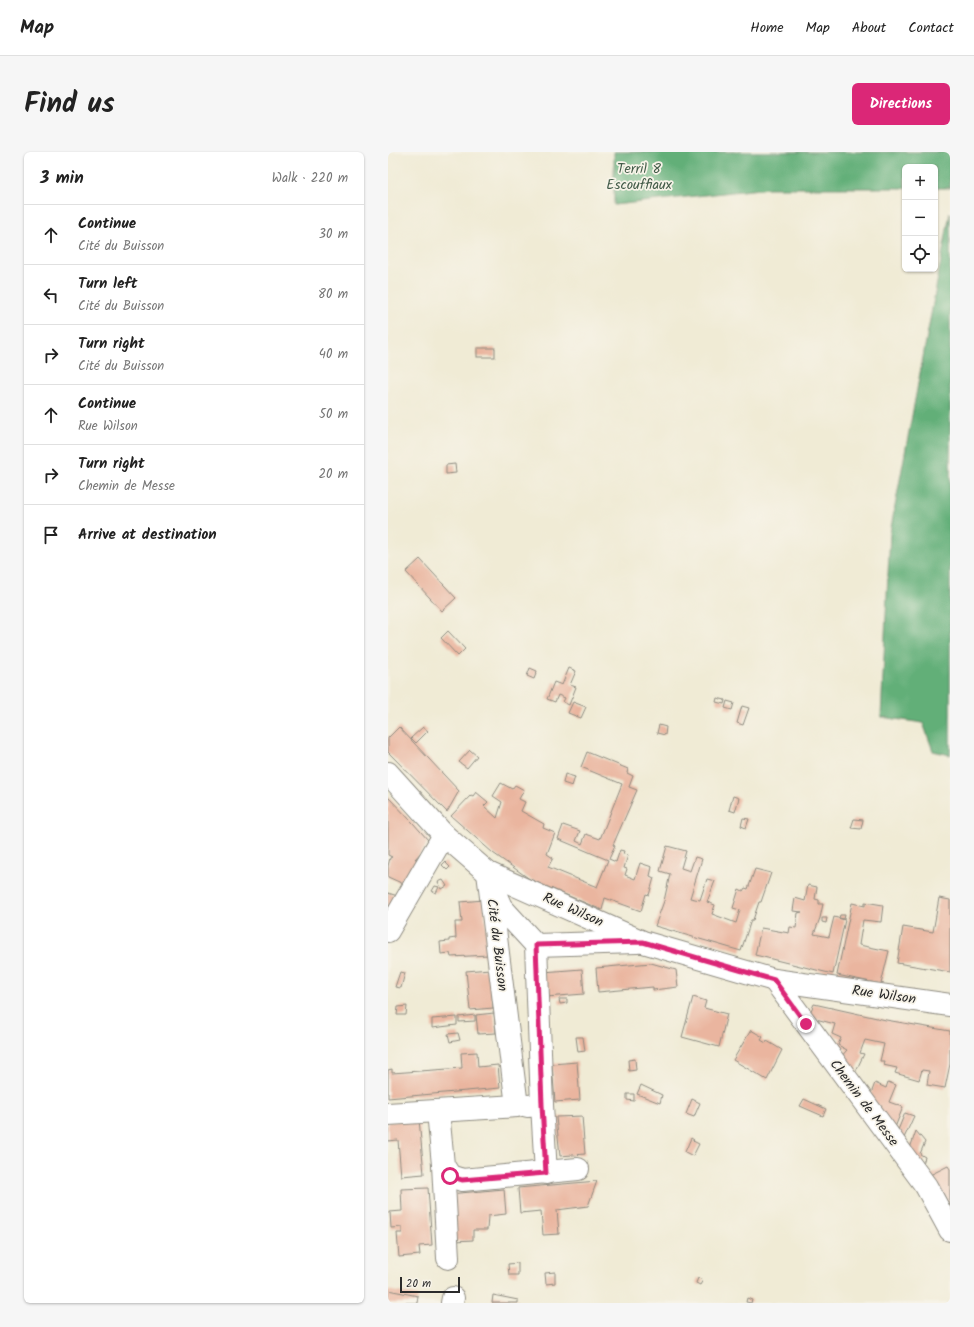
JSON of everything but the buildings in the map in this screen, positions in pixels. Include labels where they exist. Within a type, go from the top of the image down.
[{"type":"street","name":"Rue Wilson","points":[[388,773],[444,834],[488,872],[643,942],[774,980],[950,1005]]},
{"type":"street","points":[[388,931],[444,834]]},
{"type":"street","name":"Cité du Buisson","points":[[488,872],[501,907],[536,945]]},
{"type":"street","name":"Cité du Buisson","points":[[488,872],[517,1106]]},
{"type":"street","points":[[546,1173],[536,945],[643,942]]},
{"type":"street","name":"Chemin de Messe","points":[[774,980],[926,1186],[950,1230]]},
{"type":"street","points":[[388,1114],[542,1105]]},
{"type":"street","points":[[438,1111],[443,1165],[448,1258]]},
{"type":"street","points":[[443,1165],[450,1176],[462,1180],[578,1169]]},
{"type":"green space","name":"Terril 8 Escouffiaux","points":[[614,152],[950,152],[950,188],[938,188],[938,164],[902,164],[902,188],[769,188],[614,205]]},
{"type":"green space","points":[[950,213],[950,755],[933,751],[923,723],[881,717],[890,533]]},
{"type":"route","points":[[450,1176],[462,1180],[546,1173],[536,945],[643,942],[774,980],[806,1024]]}]
